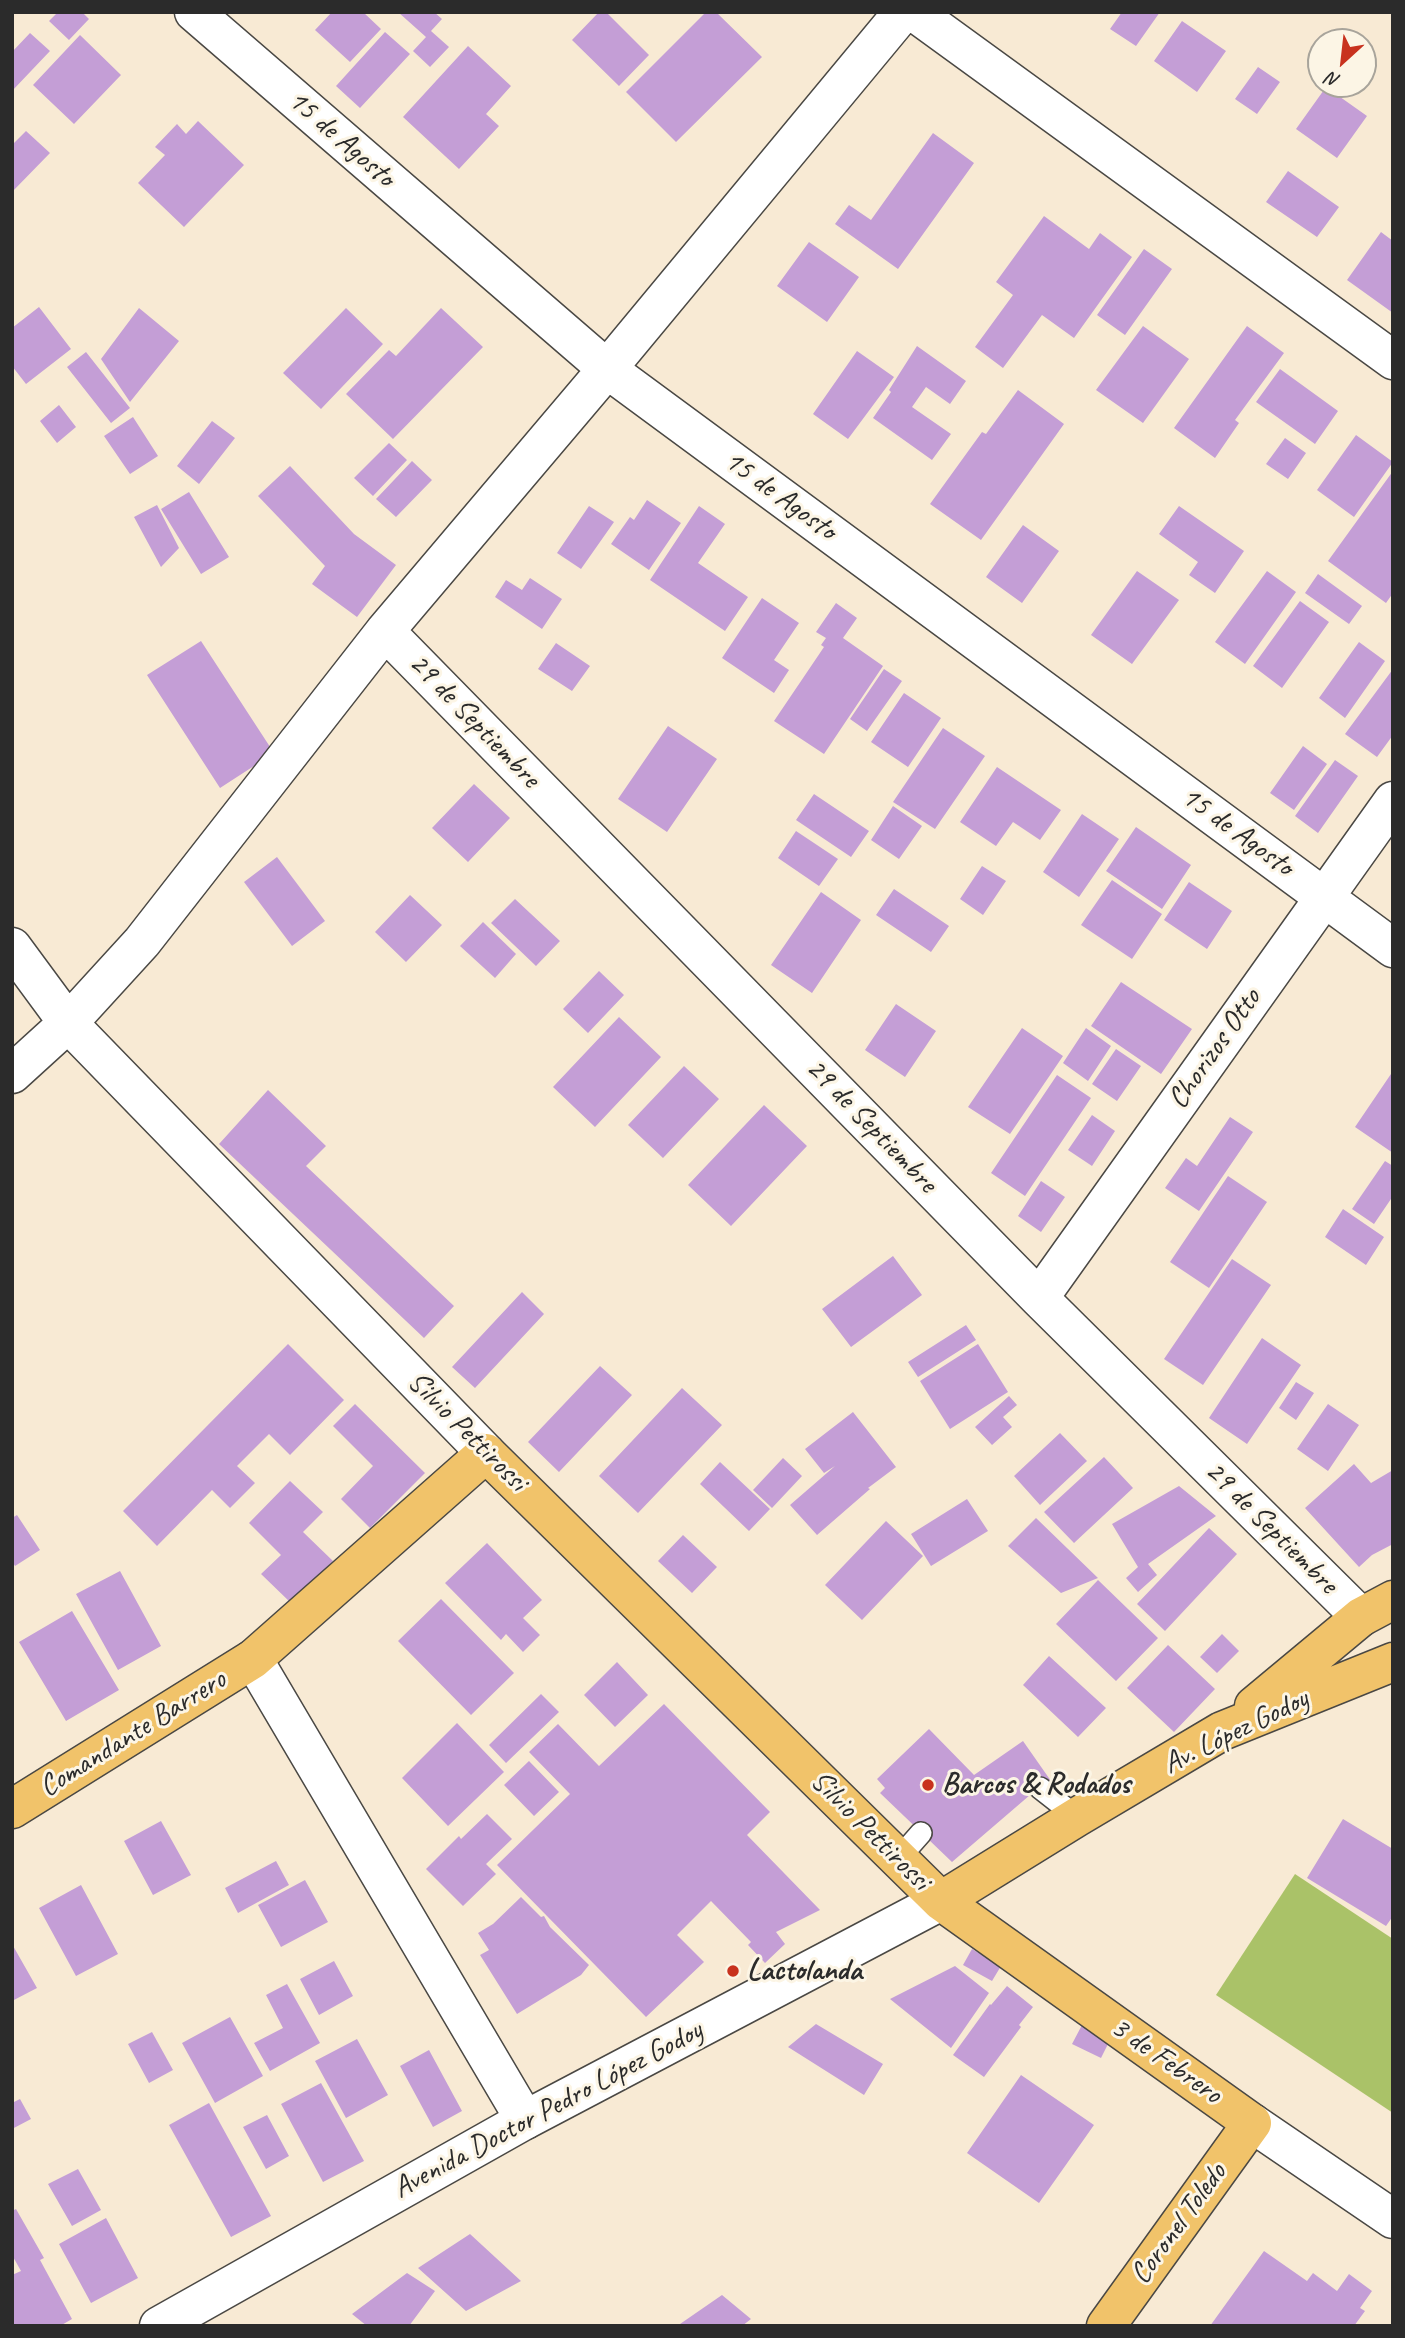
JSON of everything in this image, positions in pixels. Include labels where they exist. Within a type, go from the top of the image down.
[{"type":"main road","name":"Comandante Barrero","points":[[12,1809],[253,1659],[486,1453]]},
{"type":"main road","name":"Silvio Pettirossi","points":[[486,1453],[909,1846],[941,1901]]},
{"type":"main road","points":[[1222,1731],[1377,1609]]},
{"type":"main road","name":"Av. López Godoy","points":[[941,1901],[1077,1816],[1222,1731],[1393,1662]]},
{"type":"main road","name":"3 de Febrero","points":[[941,1901],[1252,2123]]},
{"type":"main road","name":"Coronel Toledo","points":[[1106,2326],[1252,2123]]},
{"type":"street","name":"15 de Agosto","points":[[194,12],[607,369],[1393,947]]},
{"type":"street","points":[[12,1074],[68,1023],[142,942],[385,631],[607,369],[903,12]]},
{"type":"street","points":[[914,12],[1393,360]]},
{"type":"street","name":"29 de Septiembre","points":[[385,631],[1039,1298],[1377,1609]]},
{"type":"street","name":"Chorizos Otto","points":[[1039,1298],[1393,801]]},
{"type":"street","name":"Silvio Pettirossi","points":[[12,947],[68,1023],[486,1453]]},
{"type":"street","points":[[253,1659],[525,2120]]},
{"type":"street","name":"Avenida Doctor Pedro López Godoy","points":[[159,2326],[525,2120],[941,1901]]},
{"type":"street","name":"3 de Febrero","points":[[1252,2123],[1393,2219]]},
{"type":"lane","points":[[1040,1788],[1077,1816]]},
{"type":"green space","points":[[1295,1874],[1393,1939],[1393,2113],[1216,1995]]},
{"type":"building","points":[[58,12],[82,12],[89,19],[69,40],[49,21]]},
{"type":"building","points":[[332,12],[363,12],[381,29],[350,62],[315,30]]},
{"type":"building","points":[[398,12],[434,12],[442,19],[431,31],[449,47],[430,67],[413,51],[426,37]]},
{"type":"building","points":[[599,12],[606,12],[649,55],[619,86],[572,40]]},
{"type":"building","points":[[706,12],[716,12],[762,57],[676,142],[626,92]]},
{"type":"building","points":[[1122,12],[1160,12],[1136,46],[1110,29]]},
{"type":"building","points":[[1182,21],[1226,51],[1197,92],[1154,61]]},
{"type":"building","points":[[385,32],[410,54],[360,108],[336,86]]},
{"type":"building","points":[[30,33],[50,51],[12,91],[12,52]]},
{"type":"building","points":[[80,35],[121,75],[74,124],[33,85]]},
{"type":"building","points":[[468,46],[511,86],[486,114],[499,126],[459,169],[403,117]]},
{"type":"building","points":[[1258,67],[1280,82],[1257,114],[1235,99]]},
{"type":"building","points":[[1318,98],[1342,98],[1367,116],[1337,158],[1296,129]]},
{"type":"building","points":[[198,121],[244,165],[184,227],[138,183],[165,155],[155,147],[177,124],[186,134]]},
{"type":"building","points":[[26,131],[50,153],[12,192],[12,145]]},
{"type":"building","points":[[933,133],[974,163],[898,269],[835,224],[849,205],[871,220]]},
{"type":"building","points":[[1288,171],[1339,207],[1317,237],[1266,202]]},
{"type":"building","points":[[1044,216],[1089,249],[1100,233],[1132,257],[1074,338],[1042,315],[1003,368],[975,347],[1013,295],[996,282]]},
{"type":"building","points":[[1381,232],[1393,241],[1393,313],[1347,280]]},
{"type":"building","points":[[809,242],[859,277],[827,322],[777,286]]},
{"type":"building","points":[[1144,249],[1172,269],[1125,335],[1097,315]]},
{"type":"building","points":[[39,307],[71,349],[26,384],[12,366],[12,328]]},
{"type":"building","points":[[139,308],[179,341],[130,402],[101,359]]},
{"type":"building","points":[[346,308],[383,344],[321,409],[283,373]]},
{"type":"building","points":[[441,308],[483,347],[393,439],[346,394],[389,350],[396,356]]},
{"type":"building","points":[[1143,326],[1189,359],[1143,423],[1096,390]]},
{"type":"building","points":[[1247,326],[1284,353],[1235,420],[1239,423],[1215,458],[1174,428]]},
{"type":"building","points":[[917,346],[966,381],[950,404],[926,387],[912,407],[951,434],[932,460],[873,418]]},
{"type":"building","points":[[857,351],[894,377],[848,439],[813,414]]},
{"type":"building","points":[[86,352],[130,408],[111,423],[67,367]]},
{"type":"building","points":[[1280,369],[1338,411],[1315,444],[1256,402]]},
{"type":"building","points":[[1018,390],[1064,424],[981,540],[930,504],[982,432],[986,434]]},
{"type":"building","points":[[59,405],[76,427],[57,443],[40,421]]},
{"type":"building","points":[[133,417],[158,456],[130,474],[104,436]]},
{"type":"building","points":[[212,421],[235,438],[199,484],[177,466]]},
{"type":"building","points":[[1356,435],[1393,462],[1354,517],[1317,490]]},
{"type":"building","points":[[1285,438],[1306,453],[1288,479],[1266,464]]},
{"type":"building","points":[[389,443],[407,460],[373,496],[354,478]]},
{"type":"building","points":[[412,461],[432,480],[396,517],[376,499]]},
{"type":"building","points":[[290,466],[354,534],[396,565],[357,617],[312,584],[325,566],[258,496]]},
{"type":"building","points":[[1393,471],[1393,593],[1386,603],[1328,561]]},
{"type":"building","points":[[189,492],[229,557],[201,574],[161,509]]},
{"type":"building","points":[[647,500],[681,523],[649,570],[611,544],[630,517],[634,520]]},
{"type":"building","points":[[157,505],[179,548],[161,567],[134,517]]},
{"type":"building","points":[[589,506],[614,522],[581,569],[557,553]]},
{"type":"building","points":[[699,506],[725,524],[698,563],[748,597],[725,631],[650,580]]},
{"type":"building","points":[[1179,506],[1244,551],[1215,593],[1189,575],[1198,562],[1159,534]]},
{"type":"building","points":[[1023,525],[1059,551],[1022,603],[986,577]]},
{"type":"building","points":[[1137,571],[1179,600],[1132,664],[1091,635]]},
{"type":"building","points":[[1267,571],[1296,592],[1245,664],[1215,642]]},
{"type":"building","points":[[1318,574],[1362,606],[1349,624],[1305,593]]},
{"type":"building","points":[[530,578],[562,599],[542,629],[495,597],[506,580],[522,590]]},
{"type":"building","points":[[762,598],[799,623],[774,660],[789,670],[774,693],[722,658]]},
{"type":"building","points":[[1300,601],[1329,622],[1282,688],[1253,666]]},
{"type":"building","points":[[836,603],[857,618],[843,638],[883,666],[824,754],[774,721],[824,647],[821,645],[826,638],[816,632]]},
{"type":"building","points":[[201,641],[274,753],[220,788],[147,675]]},
{"type":"building","points":[[1359,642],[1385,661],[1345,718],[1319,698]]},
{"type":"building","points":[[556,643],[590,666],[572,691],[538,669]]},
{"type":"building","points":[[884,669],[902,681],[867,731],[850,719]]},
{"type":"building","points":[[1393,669],[1393,735],[1377,757],[1345,734]]},
{"type":"building","points":[[904,693],[941,718],[908,767],[871,742]]},
{"type":"building","points":[[668,726],[717,759],[667,832],[618,799]]},
{"type":"building","points":[[943,728],[985,756],[935,829],[893,802]]},
{"type":"building","points":[[1303,746],[1327,764],[1294,810],[1270,793]]},
{"type":"building","points":[[1335,760],[1358,776],[1318,833],[1295,816]]},
{"type":"building","points":[[997,767],[1061,810],[1040,840],[1013,822],[996,846],[960,822]]},
{"type":"building","points":[[474,784],[510,818],[468,862],[432,828]]},
{"type":"building","points":[[814,794],[869,831],[851,857],[796,820]]},
{"type":"building","points":[[893,806],[922,826],[899,859],[871,840]]},
{"type":"building","points":[[1082,814],[1119,839],[1079,897],[1043,872]]},
{"type":"building","points":[[1136,827],[1191,865],[1162,909],[1106,871]]},
{"type":"building","points":[[796,831],[838,859],[819,886],[778,858]]},
{"type":"building","points":[[277,857],[325,921],[292,946],[244,882]]},
{"type":"building","points":[[982,866],[1006,881],[983,915],[960,899]]},
{"type":"building","points":[[1112,880],[1162,914],[1132,959],[1081,925]]},
{"type":"building","points":[[1189,882],[1232,911],[1207,949],[1164,920]]},
{"type":"building","points":[[894,889],[949,926],[931,952],[876,915]]},
{"type":"building","points":[[821,892],[861,920],[812,993],[771,965]]},
{"type":"building","points":[[410,895],[442,925],[406,962],[375,932]]},
{"type":"building","points":[[515,899],[560,941],[536,966],[491,923]]},
{"type":"building","points":[[483,922],[516,954],[495,978],[460,946]]},
{"type":"building","points":[[599,971],[624,995],[588,1033],[563,1009]]},
{"type":"building","points":[[1121,982],[1192,1029],[1161,1074],[1091,1026]]},
{"type":"building","points":[[896,1004],[936,1031],[905,1077],[865,1050]]},
{"type":"building","points":[[619,1017],[661,1057],[595,1127],[553,1087]]},
{"type":"building","points":[[1022,1028],[1063,1056],[1010,1134],[968,1107]]},
{"type":"building","points":[[1086,1028],[1111,1046],[1088,1081],[1063,1063]]},
{"type":"building","points":[[1116,1049],[1141,1066],[1117,1101],[1092,1084]]},
{"type":"building","points":[[684,1066],[719,1099],[663,1158],[628,1125]]},
{"type":"building","points":[[1393,1071],[1393,1153],[1355,1127]]},
{"type":"building","points":[[1057,1075],[1091,1098],[1025,1196],[991,1173]]},
{"type":"building","points":[[268,1090],[326,1146],[306,1166],[454,1306],[424,1338],[219,1144]]},
{"type":"building","points":[[764,1105],[807,1146],[731,1226],[688,1185]]},
{"type":"building","points":[[1092,1115],[1115,1131],[1092,1166],[1068,1150]]},
{"type":"building","points":[[1230,1117],[1253,1132],[1199,1211],[1165,1188],[1186,1158],[1197,1166]]},
{"type":"building","points":[[1385,1161],[1393,1166],[1393,1196],[1374,1224],[1352,1209]]},
{"type":"building","points":[[1228,1176],[1267,1202],[1209,1288],[1170,1262]]},
{"type":"building","points":[[1041,1181],[1065,1197],[1041,1232],[1018,1216]]},
{"type":"building","points":[[1343,1209],[1384,1237],[1366,1265],[1325,1237]]},
{"type":"building","points":[[893,1256],[922,1295],[851,1347],[822,1309]]},
{"type":"building","points":[[1232,1259],[1271,1285],[1203,1385],[1164,1359]]},
{"type":"building","points":[[522,1292],[544,1314],[475,1388],[452,1367]]},
{"type":"building","points":[[966,1325],[976,1340],[918,1377],[908,1362]]},
{"type":"building","points":[[1262,1338],[1301,1365],[1247,1444],[1209,1418]]},
{"type":"building","points":[[288,1344],[344,1400],[290,1455],[269,1434],[237,1466],[255,1483],[230,1508],[212,1490],[157,1546],[123,1511]]},
{"type":"building","points":[[978,1344],[1008,1392],[950,1429],[920,1381]]},
{"type":"building","points":[[600,1366],[632,1395],[559,1472],[528,1442]]},
{"type":"building","points":[[1296,1382],[1314,1393],[1296,1420],[1279,1408]]},
{"type":"building","points":[[682,1388],[722,1425],[638,1513],[599,1476]]},
{"type":"building","points":[[1009,1396],[1017,1405],[1003,1417],[1012,1427],[992,1445],[975,1427]]},
{"type":"building","points":[[355,1404],[425,1473],[370,1528],[341,1499],[373,1466],[333,1426]]},
{"type":"building","points":[[1328,1404],[1359,1425],[1328,1471],[1297,1449]]},
{"type":"building","points":[[853,1412],[896,1467],[868,1488],[870,1489],[817,1535],[790,1505],[835,1466],[824,1473],[805,1449]]},
{"type":"building","points":[[1060,1433],[1087,1461],[1040,1505],[1014,1476]]},
{"type":"building","points":[[1104,1457],[1133,1488],[1074,1543],[1044,1512]]},
{"type":"building","points":[[783,1458],[802,1476],[772,1508],[753,1490]]},
{"type":"building","points":[[720,1462],[770,1509],[749,1531],[700,1484]]},
{"type":"building","points":[[1354,1464],[1371,1483],[1393,1470],[1393,1544],[1372,1555],[1359,1567],[1305,1508]]},
{"type":"building","points":[[290,1481],[323,1512],[303,1532],[333,1561],[291,1603],[261,1574],[281,1555],[249,1523]]},
{"type":"building","points":[[1179,1486],[1216,1516],[1148,1564],[1157,1575],[1138,1592],[1126,1578],[1138,1567],[1112,1524]]},
{"type":"building","points":[[967,1499],[988,1531],[931,1566],[911,1534]]},
{"type":"building","points":[[17,1515],[40,1550],[15,1566],[12,1561],[12,1518]]},
{"type":"building","points":[[1036,1518],[1098,1578],[1061,1593],[1008,1546]]},
{"type":"building","points":[[886,1521],[923,1556],[862,1620],[825,1585]]},
{"type":"building","points":[[1209,1528],[1237,1554],[1165,1631],[1137,1604]]},
{"type":"building","points":[[683,1535],[717,1567],[692,1593],[658,1561]]},
{"type":"building","points":[[487,1543],[542,1600],[523,1618],[540,1635],[523,1652],[506,1634],[501,1640],[445,1583]]},
{"type":"building","points":[[120,1571],[161,1646],[118,1670],[76,1594]]},
{"type":"building","points":[[1098,1580],[1158,1638],[1116,1681],[1056,1624]]},
{"type":"building","points":[[441,1599],[514,1673],[471,1715],[398,1641]]},
{"type":"building","points":[[72,1611],[119,1690],[66,1721],[19,1642]]},
{"type":"building","points":[[1222,1634],[1239,1651],[1217,1673],[1200,1657]]},
{"type":"building","points":[[1168,1645],[1215,1689],[1174,1732],[1127,1688]]},
{"type":"building","points":[[1049,1656],[1106,1708],[1078,1737],[1023,1685]]},
{"type":"building","points":[[617,1662],[648,1695],[615,1727],[584,1695]]},
{"type":"building","points":[[541,1694],[559,1712],[506,1763],[489,1745]]},
{"type":"building","points":[[664,1704],[770,1812],[747,1835],[820,1910],[776,1932],[785,1944],[765,1963],[748,1945],[751,1942],[711,1901],[677,1935],[704,1962],[646,2017],[497,1865],[570,1794],[529,1752],[558,1724],[599,1766]]},
{"type":"building","points":[[457,1723],[504,1772],[448,1826],[402,1778]]},
{"type":"building","points":[[929,1729],[974,1775],[1023,1741],[1051,1781],[1030,1795],[952,1862],[880,1793],[885,1788],[877,1779]]},
{"type":"building","points":[[529,1761],[559,1792],[534,1816],[504,1785]]},
{"type":"building","points":[[487,1814],[512,1839],[486,1864],[496,1874],[463,1906],[426,1869],[459,1836],[461,1839]]},
{"type":"building","points":[[1343,1819],[1393,1849],[1393,1916],[1386,1926],[1307,1878]]},
{"type":"building","points":[[161,1821],[191,1875],[153,1895],[124,1841]]},
{"type":"building","points":[[276,1861],[289,1885],[238,1913],[225,1888]]},
{"type":"building","points":[[305,1880],[328,1922],[281,1947],[258,1905]]},
{"type":"building","points":[[81,1885],[118,1954],[76,1976],[39,1908]]},
{"type":"building","points":[[521,1897],[541,1917],[544,1916],[550,1927],[589,1965],[581,1975],[517,2014],[480,1955],[489,1950],[478,1933],[493,1924]]},
{"type":"building","points":[[12,1944],[37,1988],[12,2001]]},
{"type":"building","points":[[972,1949],[1001,1966],[992,1981],[963,1965]]},
{"type":"building","points":[[334,1961],[353,1996],[319,2015],[300,1979]]},
{"type":"building","points":[[955,1966],[989,1993],[951,2048],[890,1999]]},
{"type":"building","points":[[287,1984],[320,2043],[270,2071],[254,2043],[283,2028],[266,1995]]},
{"type":"building","points":[[1007,1986],[1033,2007],[984,2077],[953,2055],[990,2004]]},
{"type":"building","points":[[230,2017],[263,2076],[215,2103],[182,2043]]},
{"type":"building","points":[[816,2024],[883,2064],[864,2095],[788,2047]]},
{"type":"building","points":[[1082,2025],[1110,2040],[1101,2058],[1072,2044]]},
{"type":"building","points":[[152,2032],[173,2070],[149,2083],[128,2044]]},
{"type":"building","points":[[357,2039],[388,2095],[346,2118],[315,2061]]},
{"type":"building","points":[[429,2050],[462,2111],[433,2127],[400,2066]]},
{"type":"building","points":[[1021,2075],[1094,2125],[1039,2203],[967,2153]]},
{"type":"building","points":[[321,2083],[364,2161],[323,2182],[281,2104]]},
{"type":"building","points":[[20,2099],[31,2119],[12,2129],[12,2103]]},
{"type":"building","points":[[209,2103],[271,2216],[231,2237],[169,2125]]},
{"type":"building","points":[[267,2115],[289,2156],[266,2169],[243,2127]]},
{"type":"building","points":[[78,2169],[101,2210],[72,2226],[48,2184]]},
{"type":"building","points":[[16,2209],[44,2258],[40,2260],[72,2319],[60,2326],[12,2326],[12,2275],[21,2271],[12,2255],[12,2211]]},
{"type":"building","points":[[106,2218],[138,2278],[91,2303],[59,2244]]},
{"type":"building","points":[[470,2234],[521,2281],[466,2311],[418,2268]]},
{"type":"building","points":[[1264,2251],[1307,2281],[1313,2273],[1337,2291],[1349,2274],[1372,2291],[1360,2308],[1365,2311],[1354,2326],[1210,2326]]},
{"type":"building","points":[[407,2273],[435,2291],[409,2326],[367,2326],[352,2314]]},
{"type":"building","points":[[722,2295],[751,2319],[742,2326],[680,2324]]},
{"type":"place","name":"Barcos & Rodados","points":[[928,1785]]},
{"type":"place","name":"Lactolanda","points":[[733,1971]]}]
